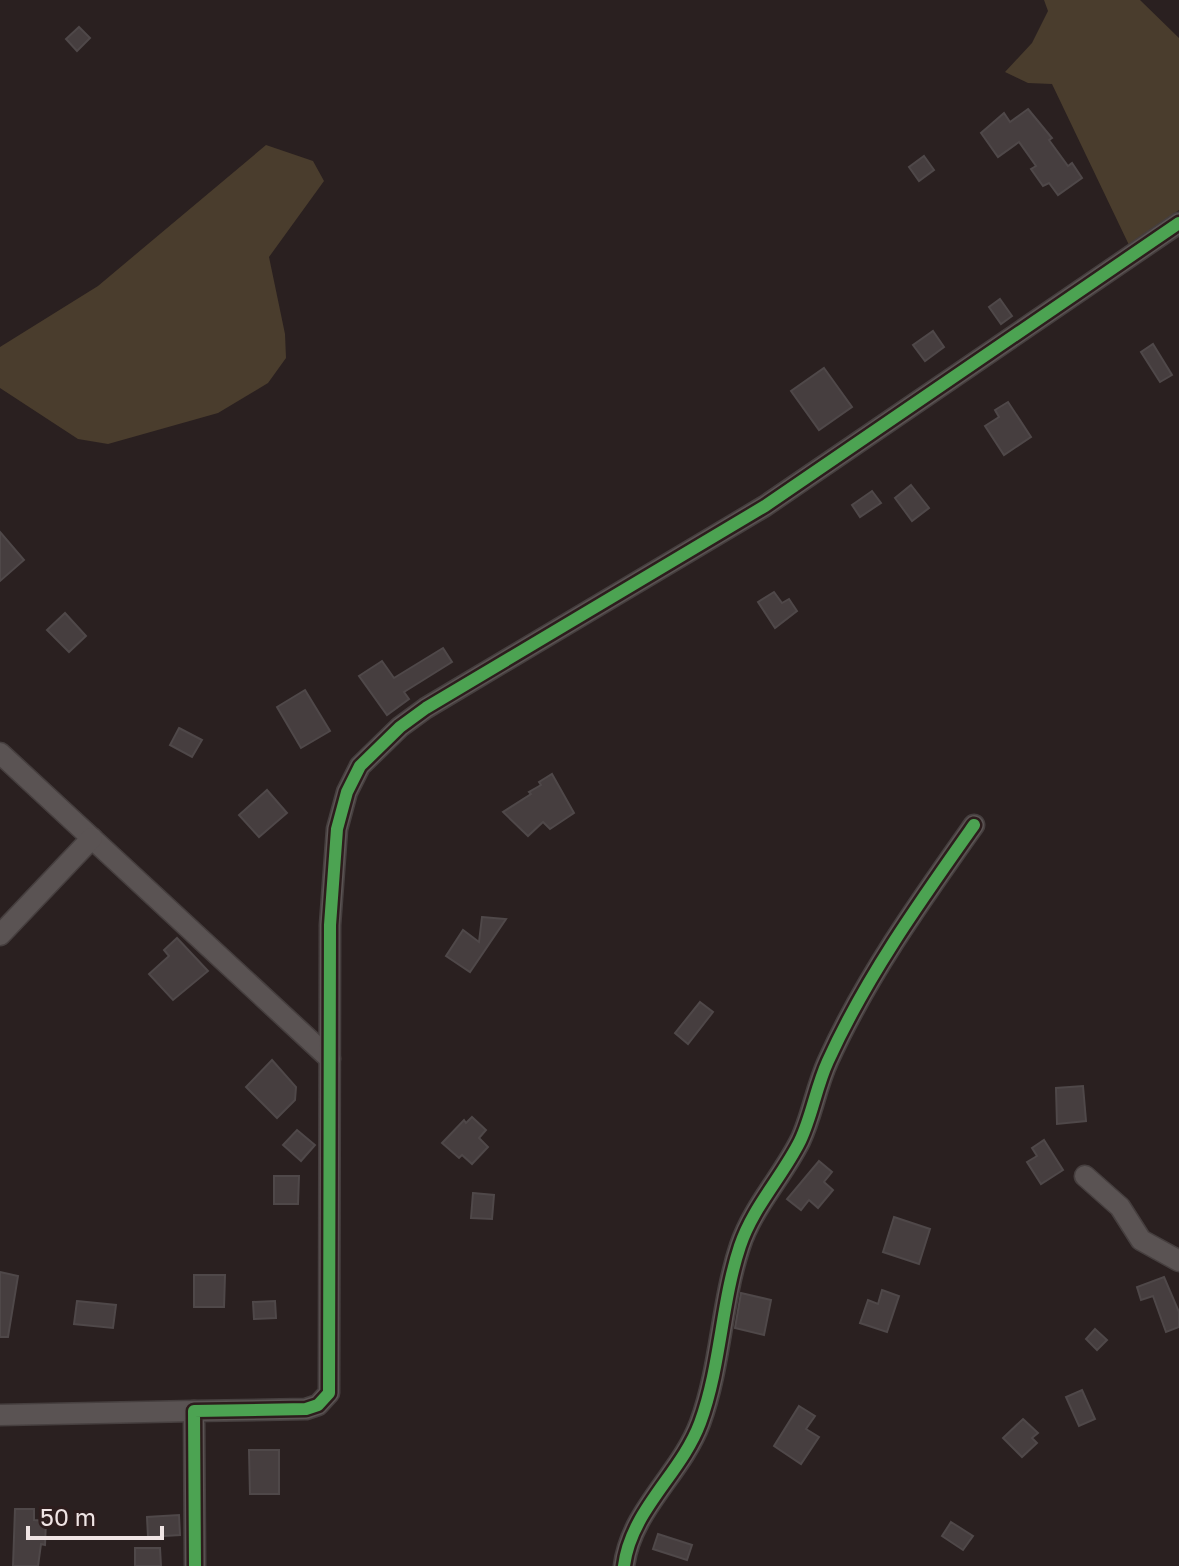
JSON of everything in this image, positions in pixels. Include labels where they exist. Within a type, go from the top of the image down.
[{"type":"street","points":[[0,1415],[306,1409],[318,1405],[329,1393],[331,903],[337,829],[354,774],[386,740],[426,708],[765,506],[1179,223]]},
{"type":"street","points":[[0,753],[330,1059]]},
{"type":"street","points":[[624,1566],[635,1528],[683,1456],[699,1425],[737,1256],[747,1228],[799,1142],[827,1063],[852,1015],[903,928],[974,825]]},
{"type":"street","points":[[0,935],[92,838]]},
{"type":"street","points":[[1085,1176],[1120,1207],[1141,1240],[1179,1261]]},
{"type":"street","points":[[194,1411],[195,1566]]},
{"type":"shaded area","points":[[1044,0],[1140,0],[1179,38],[1179,210],[1129,245],[1052,84],[1028,83],[1005,72],[1032,43],[1048,11]]},
{"type":"shaded area","points":[[266,145],[313,161],[324,181],[269,257],[285,334],[286,358],[268,383],[218,413],[108,444],[78,439],[0,388],[0,347],[98,286]]},
{"type":"building","points":[[79,27],[90,38],[77,51],[66,39]]},
{"type":"building","points":[[1028,109],[1052,138],[1049,140],[1068,166],[1072,163],[1082,178],[1058,195],[1049,183],[1043,186],[1031,169],[1036,166],[1019,142],[998,157],[981,133],[1004,113],[1010,122]]},
{"type":"building","points":[[924,156],[934,170],[919,181],[909,167]]},
{"type":"building","points":[[1000,299],[1012,316],[1001,324],[989,307]]},
{"type":"building","points":[[933,331],[944,347],[925,361],[913,345]]},
{"type":"building","points":[[1153,344],[1172,375],[1160,382],[1141,352]]},
{"type":"building","points":[[824,368],[852,407],[819,430],[791,391]]},
{"type":"building","points":[[1008,402],[1031,437],[1004,455],[985,426],[999,417],[995,410]]},
{"type":"building","points":[[911,485],[929,508],[912,521],[895,498]]},
{"type":"building","points":[[872,491],[881,503],[860,517],[852,505]]},
{"type":"building","points":[[0,532],[24,560],[0,581]]},
{"type":"building","points":[[774,592],[782,603],[789,599],[797,611],[775,628],[758,602]]},
{"type":"building","points":[[65,613],[86,636],[69,652],[47,630]]},
{"type":"building","points":[[443,648],[452,662],[404,692],[409,699],[387,715],[359,676],[382,661],[394,678]]},
{"type":"building","points":[[305,690],[330,731],[301,748],[277,707]]},
{"type":"building","points":[[179,728],[202,740],[192,757],[170,745]]},
{"type":"building","points":[[552,774],[574,813],[550,829],[543,822],[528,836],[503,812],[531,794],[529,792],[541,785],[539,782]]},
{"type":"building","points":[[267,790],[287,813],[259,837],[239,815]]},
{"type":"building","points":[[482,917],[506,919],[470,972],[446,956],[463,930],[479,942]]},
{"type":"building","points":[[177,938],[208,971],[173,1000],[149,974],[169,956],[164,950]]},
{"type":"building","points":[[700,1002],[713,1012],[688,1044],[675,1033]]},
{"type":"building","points":[[272,1060],[296,1087],[295,1100],[277,1118],[246,1087]]},
{"type":"building","points":[[1083,1086],[1086,1121],[1057,1124],[1056,1088]]},
{"type":"building","points":[[472,1117],[486,1130],[479,1138],[488,1147],[472,1164],[462,1155],[459,1158],[442,1143],[464,1120],[466,1123]]},
{"type":"building","points":[[297,1130],[315,1145],[301,1161],[283,1145]]},
{"type":"building","points":[[1044,1140],[1063,1170],[1041,1184],[1027,1162],[1037,1156],[1032,1148]]},
{"type":"building","points":[[819,1161],[832,1172],[824,1182],[833,1190],[818,1208],[809,1200],[801,1210],[787,1199]]},
{"type":"building","points":[[274,1176],[299,1176],[298,1204],[274,1204]]},
{"type":"building","points":[[473,1193],[494,1195],[492,1219],[471,1218]]},
{"type":"building","points":[[894,1217],[930,1229],[919,1264],[883,1252]]},
{"type":"building","points":[[0,1272],[18,1276],[8,1337],[0,1337]]},
{"type":"building","points":[[194,1275],[225,1275],[224,1307],[194,1307]]},
{"type":"building","points":[[1164,1277],[1179,1312],[1179,1327],[1166,1332],[1153,1296],[1141,1300],[1137,1287]]},
{"type":"building","points":[[882,1290],[899,1296],[887,1332],[860,1323],[868,1300],[878,1304]]},
{"type":"building","points":[[741,1293],[771,1300],[764,1335],[735,1328]]},
{"type":"building","points":[[77,1301],[116,1305],[113,1328],[74,1324]]},
{"type":"building","points":[[275,1301],[276,1318],[254,1319],[253,1302]]},
{"type":"building","points":[[1095,1329],[1107,1340],[1097,1350],[1086,1339]]},
{"type":"building","points":[[1082,1390],[1095,1419],[1079,1426],[1066,1397]]},
{"type":"building","points":[[799,1406],[815,1416],[806,1429],[819,1437],[801,1464],[774,1446]]},
{"type":"building","points":[[1023,1419],[1038,1433],[1032,1438],[1037,1443],[1022,1457],[1003,1438]]},
{"type":"building","points":[[249,1450],[279,1450],[279,1494],[250,1494]]},
{"type":"building","points":[[15,1509],[34,1509],[34,1520],[46,1521],[45,1545],[41,1544],[38,1566],[13,1566]]},
{"type":"building","points":[[179,1515],[180,1535],[148,1537],[147,1517]]},
{"type":"building","points":[[951,1522],[973,1536],[963,1550],[942,1536]]},
{"type":"building","points":[[658,1534],[692,1545],[687,1560],[653,1549]]},
{"type":"building","points":[[135,1548],[160,1548],[161,1566],[135,1566]]},
{"type":"cycle path","points":[[195,1566],[194,1411],[306,1409],[318,1405],[329,1393],[330,925],[337,829],[347,792],[360,766],[400,727],[426,708],[765,506],[1179,223]]},
{"type":"cycle path","points":[[624,1566],[636,1527],[681,1459],[700,1423],[734,1268],[746,1232],[800,1141],[824,1071],[859,999],[974,825]]}]
